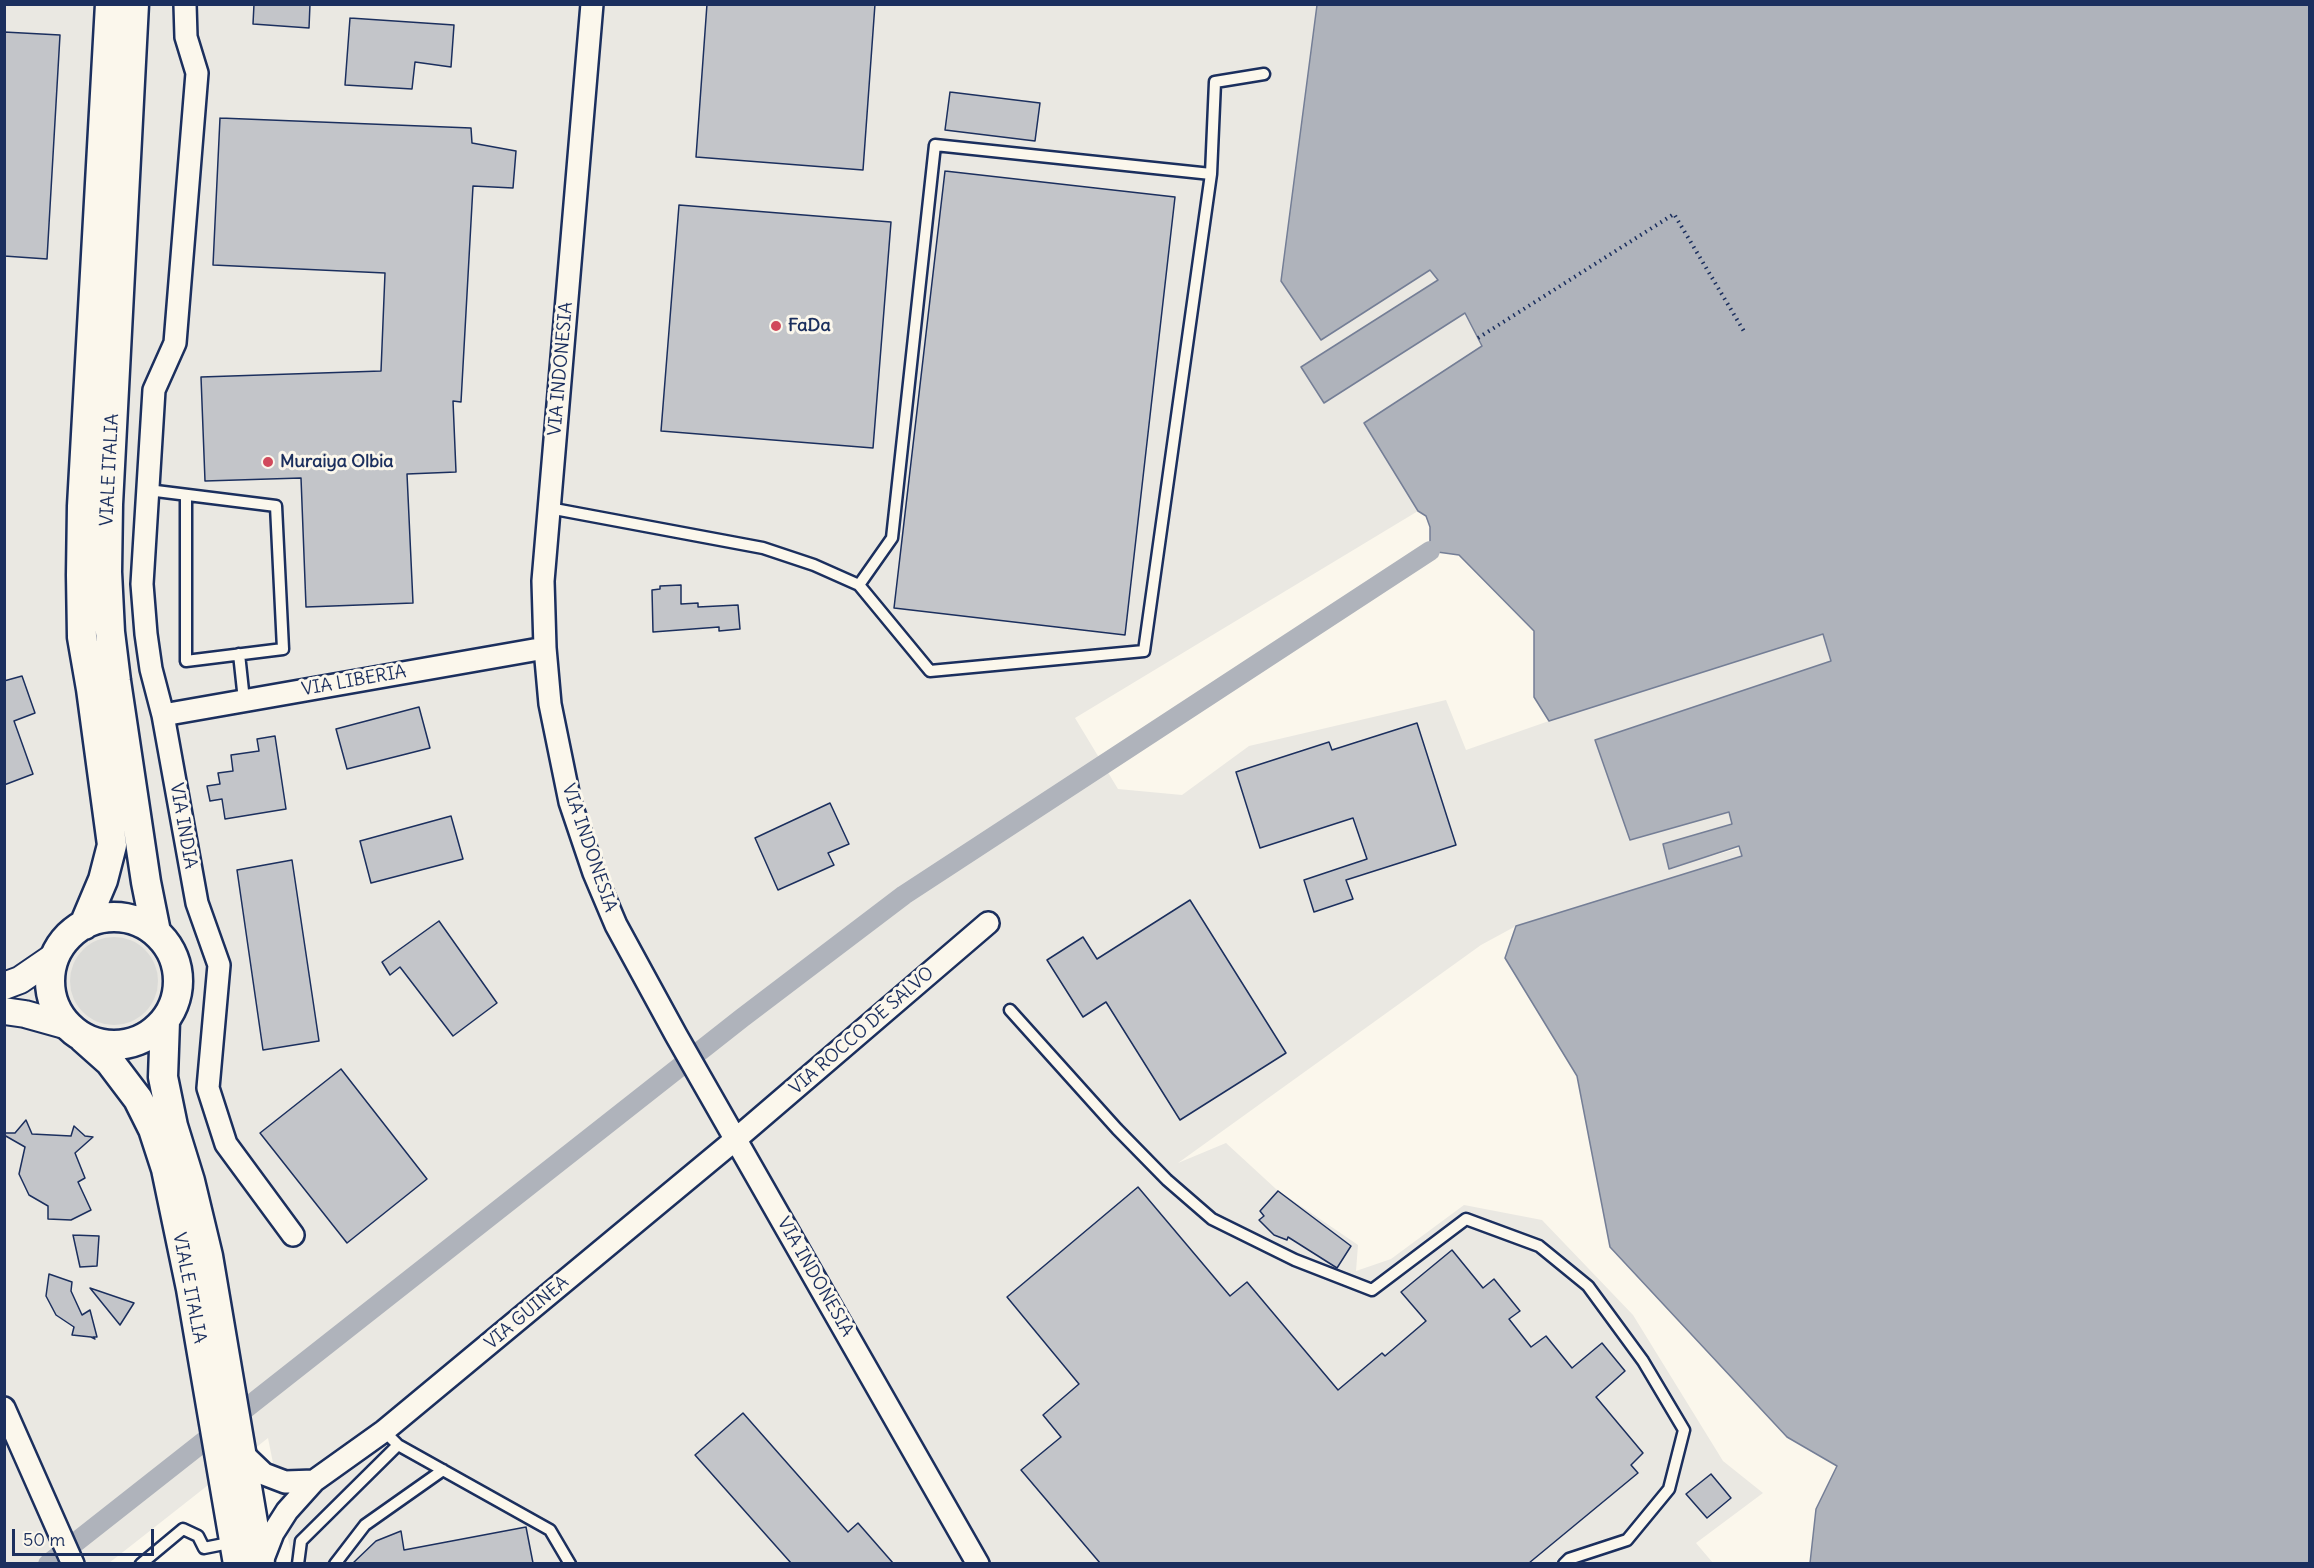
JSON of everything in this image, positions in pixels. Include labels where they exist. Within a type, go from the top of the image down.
[{"type":"main road","name":"VIALE ITALIA","points":[[84,925],[103,880],[112,845],[82,637],[81,575],[82,495],[110,4]]},
{"type":"main road","name":"VIALE ITALIA","points":[[134,4],[106,572],[115,671],[146,882],[156,932]]},
{"type":"main road","points":[[108,917],[134,920],[156,932],[171,950],[178,972],[177,998],[165,1021],[148,1036],[130,1044],[105,1045],[76,1032],[53,1001],[50,978],[55,956],[66,939],[84,925],[108,917]]},
{"type":"main road","name":"VIALE ITALIA","points":[[165,1021],[163,1077],[173,1126],[190,1181],[208,1256],[220,1389]]},
{"type":"main road","name":"VIALE ITALIA","points":[[76,1032],[110,1062],[127,1082],[153,1130],[166,1169],[191,1289],[220,1389],[261,1563]]},
{"type":"main road","name":"VIALE ITALIA","points":[[234,1451],[236,1552]]},
{"type":"street","name":"VIA INDIA","points":[[185,4],[186,37],[196,73],[175,343],[154,390],[142,584],[146,634],[197,903],[219,965],[208,1088],[225,1144],[294,1235]]},
{"type":"street","name":"VIA INDONESIA","points":[[592,4],[543,580],[545,648],[550,704],[570,802],[594,873],[616,925],[676,1035],[978,1563]]},
{"type":"street","name":"VIA LIBERIA","points":[[163,715],[545,648]]},
{"type":"street","name":"VIA ROCCO DE SALVO","points":[[736,1139],[988,923]]},
{"type":"street","points":[[4,986],[20,980],[55,956]]},
{"type":"street","points":[[4,1011],[25,1014],[76,1032]]},
{"type":"street","name":"VIA GUINEA","points":[[261,1563],[273,1533],[287,1511],[314,1481],[391,1438],[736,1139]]},
{"type":"street","points":[[4,1408],[73,1563]]},
{"type":"street","points":[[234,1451],[264,1474],[285,1482],[314,1481]]},
{"type":"lane","points":[[549,508],[763,549],[814,565],[859,585],[930,671],[1144,651],[1211,174],[1215,82],[1264,74]]},
{"type":"lane","points":[[859,585],[892,538],[935,145],[1211,174]]},
{"type":"lane","points":[[148,490],[276,506],[282,649],[186,661],[186,495]]},
{"type":"lane","points":[[239,654],[244,700]]},
{"type":"lane","points":[[1010,1010],[1117,1130],[1167,1180],[1212,1219],[1295,1260],[1372,1290],[1466,1219],[1539,1246],[1588,1286],[1643,1361],[1684,1430],[1669,1489],[1627,1539],[1569,1559],[1564,1563]]},
{"type":"lane","points":[[298,1563],[301,1541],[391,1438],[550,1530],[570,1563]]},
{"type":"lane","points":[[335,1563],[365,1525],[443,1470]]},
{"type":"lane","points":[[141,1563],[183,1529],[198,1536],[204,1548],[236,1552]]},
{"type":"path","points":[[1478,338],[1674,214],[1745,333]]},
{"type":"shaded area","points":[[5,5],[1317,5],[1281,281],[1321,340],[1430,270],[1439,280],[1301,367],[1324,403],[1465,313],[1483,346],[1364,423],[1418,511],[1075,718],[1118,789],[1182,795],[1249,746],[1446,700],[1466,750],[1823,633],[1832,661],[1595,740],[1729,812],[1732,824],[1663,844],[1669,868],[1740,848],[1742,856],[1516,926],[1481,945],[1178,1163],[1226,1143],[1276,1189],[1358,1245],[1356,1271],[1391,1259],[1464,1205],[1542,1220],[1633,1315],[1723,1461],[1763,1493],[1696,1543],[1713,1563],[293,1563],[268,1438],[109,1563],[5,1564]]},
{"type":"shaded area","points":[[1317,5],[2309,5],[2309,1563],[1810,1563],[1816,1509],[1837,1466],[1787,1437],[1610,1247],[1577,1076],[1505,958],[1516,926],[1742,856],[1739,846],[1669,869],[1663,844],[1732,824],[1729,812],[1630,840],[1595,740],[1831,661],[1823,634],[1549,721],[1534,697],[1534,631],[1459,555],[1430,551],[1430,527],[1426,516],[1418,511],[1364,423],[1482,346],[1465,313],[1324,403],[1301,367],[1438,280],[1430,270],[1321,340],[1281,281]]},
{"type":"shaded area","points":[[114,937],[131,941],[145,950],[154,964],[158,981],[154,998],[145,1012],[131,1021],[114,1025],[97,1021],[83,1012],[74,998],[70,981],[74,964],[83,950],[97,941]]},
{"type":"building","points":[[254,4],[310,4],[309,28],[253,24]]},
{"type":"building","points":[[707,4],[875,4],[863,170],[696,157]]},
{"type":"building","points":[[350,18],[454,25],[451,67],[415,62],[412,89],[345,85]]},
{"type":"building","points":[[4,32],[60,35],[47,259],[4,256]]},
{"type":"building","points":[[950,92],[1040,103],[1035,141],[945,130]]},
{"type":"building","points":[[220,118],[471,128],[472,143],[516,151],[513,188],[473,186],[461,402],[453,401],[456,472],[407,474],[413,603],[306,607],[301,478],[205,481],[201,377],[381,371],[385,273],[213,265]]},
{"type":"building","points":[[945,171],[1175,197],[1125,635],[894,608]]},
{"type":"building","name":"FaDa","points":[[679,205],[891,222],[873,448],[661,431]]},
{"type":"building","points":[[681,585],[681,604],[698,603],[698,607],[738,605],[740,629],[719,631],[719,627],[653,632],[652,590],[660,589],[660,586]]},
{"type":"building","points":[[22,676],[35,713],[14,721],[33,774],[4,785],[4,681]]},
{"type":"building","points":[[419,707],[430,748],[347,769],[336,729]]},
{"type":"building","points":[[1417,723],[1456,845],[1346,880],[1353,899],[1314,912],[1304,880],[1367,859],[1353,818],[1260,848],[1236,772],[1329,742],[1332,750]]},
{"type":"building","points":[[275,736],[286,809],[225,819],[222,799],[210,801],[207,786],[220,784],[218,773],[233,771],[231,755],[259,751],[257,739]]},
{"type":"building","points":[[830,803],[849,844],[828,853],[834,865],[778,890],[755,838]]},
{"type":"building","points":[[451,816],[463,859],[371,883],[360,841]]},
{"type":"building","points":[[292,860],[319,1041],[263,1050],[237,870]]},
{"type":"building","points":[[1190,900],[1286,1053],[1180,1120],[1106,1002],[1083,1017],[1047,960],[1083,937],[1097,959]]},
{"type":"building","points":[[439,921],[497,1003],[453,1036],[400,967],[390,975],[382,962]]},
{"type":"building","points":[[341,1069],[427,1179],[347,1243],[260,1133]]},
{"type":"building","points":[[26,1120],[32,1134],[71,1136],[74,1126],[85,1136],[93,1137],[75,1153],[85,1178],[78,1182],[91,1210],[71,1220],[48,1219],[48,1206],[29,1195],[19,1174],[25,1147],[4,1135],[4,1133],[15,1133]]},
{"type":"building","points":[[1138,1187],[1230,1296],[1247,1282],[1338,1390],[1382,1353],[1385,1356],[1426,1321],[1401,1292],[1452,1250],[1483,1288],[1494,1279],[1520,1311],[1509,1319],[1531,1347],[1546,1336],[1572,1368],[1602,1343],[1625,1371],[1596,1397],[1643,1453],[1631,1465],[1638,1473],[1529,1563],[1100,1563],[1021,1470],[1061,1437],[1043,1415],[1079,1384],[1007,1297]]},
{"type":"building","points":[[1278,1191],[1351,1246],[1337,1268],[1288,1237],[1287,1240],[1274,1235],[1259,1220],[1264,1216],[1260,1211]]},
{"type":"building","points":[[73,1235],[99,1236],[97,1266],[80,1267]]},
{"type":"building","points":[[49,1274],[72,1282],[71,1291],[82,1315],[90,1310],[97,1337],[93,1337],[95,1339],[72,1335],[74,1327],[56,1315],[46,1296]]},
{"type":"building","points":[[90,1288],[134,1303],[120,1325]]},
{"type":"building","points":[[743,1413],[848,1532],[858,1523],[893,1563],[791,1563],[695,1455]]},
{"type":"building","points":[[1711,1474],[1731,1498],[1707,1518],[1686,1494]]},
{"type":"building","points":[[526,1527],[533,1563],[353,1563],[376,1541],[401,1531],[404,1550]]},
{"type":"waterway","points":[[48,1564],[742,1018],[904,895],[1430,551]]},
{"type":"place","name":"FaDa","points":[[776,326]]},
{"type":"place","name":"Muraiya Olbia","points":[[268,462]]}]
